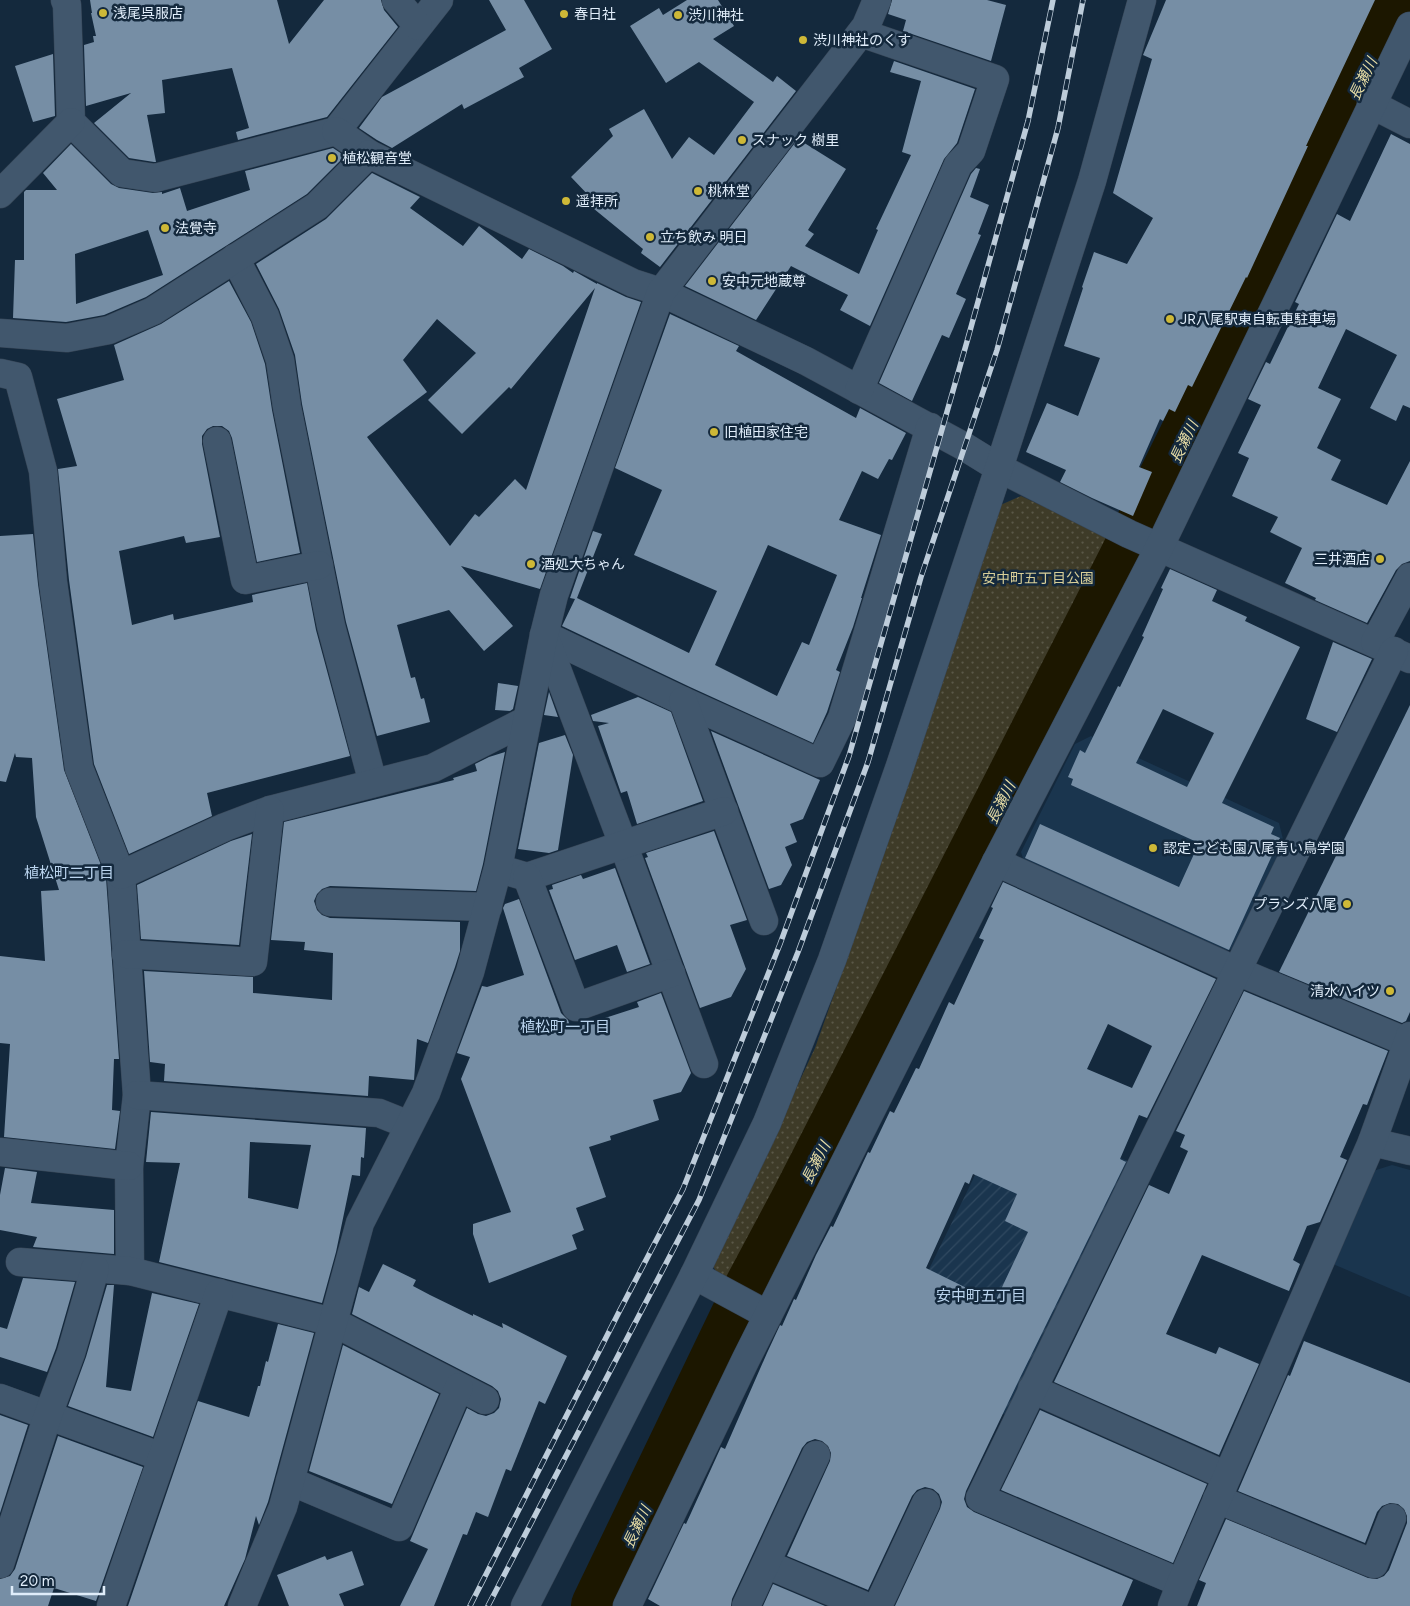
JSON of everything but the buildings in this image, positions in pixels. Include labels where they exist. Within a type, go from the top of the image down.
[{"type":"street","points":[[66,0],[71,122],[122,173],[155,178],[336,131],[439,0]]},
{"type":"street","points":[[396,0],[418,26]]},
{"type":"street","points":[[242,1606],[283,1506],[360,1223],[430,1083],[470,972],[498,868],[544,635],[554,595],[661,292],[861,33],[877,0]]},
{"type":"street","points":[[525,1606],[694,1275],[767,1123],[832,960],[900,766],[1092,181],[1142,0]]},
{"type":"street","points":[[627,1606],[746,1359],[755,1308],[996,862],[1145,542],[1410,26]]},
{"type":"street","points":[[859,390],[958,165],[971,151],[995,80],[861,33]]},
{"type":"street","points":[[1371,104],[1410,124]]},
{"type":"street","points":[[0,194],[71,122]]},
{"type":"street","points":[[336,131],[369,154],[633,283],[661,292],[806,361],[930,428],[999,468],[1145,542],[1393,650]]},
{"type":"street","points":[[0,333],[67,338],[110,330],[153,311],[316,206],[369,154]]},
{"type":"street","points":[[235,258],[266,316],[280,360],[287,407],[331,626],[372,783]]},
{"type":"street","points":[[0,373],[18,377],[43,471],[54,582],[79,768],[121,875],[137,1095],[129,1166],[130,1271]]},
{"type":"street","points":[[544,635],[820,763],[842,718],[930,428]]},
{"type":"street","points":[[217,441],[245,580],[318,565]]},
{"type":"street","points":[[996,862],[1237,971],[1409,1039],[1372,1142],[1177,1594],[980,1498],[1032,1389],[1237,971],[1393,650],[1410,577]]},
{"type":"street","points":[[544,635],[704,1064]]},
{"type":"street","points":[[683,701],[764,921]]},
{"type":"street","points":[[121,875],[225,827],[270,810],[433,768],[527,720]]},
{"type":"street","points":[[126,954],[253,962],[270,810]]},
{"type":"street","points":[[498,868],[527,877],[724,811]]},
{"type":"street","points":[[527,877],[576,1008],[671,973]]},
{"type":"street","points":[[330,902],[488,907]]},
{"type":"street","points":[[137,1095],[379,1113],[409,1125]]},
{"type":"street","points":[[1372,1142],[1410,1151]]},
{"type":"street","points":[[0,1152],[129,1166]]},
{"type":"street","points":[[20,1262],[130,1271],[333,1322],[484,1400]]},
{"type":"street","points":[[0,1564],[48,1415],[71,1353],[95,1269]]},
{"type":"street","points":[[694,1275],[755,1308]]},
{"type":"street","points":[[111,1606],[219,1293]]},
{"type":"street","points":[[290,1481],[399,1527],[459,1387]]},
{"type":"street","points":[[1032,1389],[1374,1564],[1392,1518]]},
{"type":"street","points":[[0,1398],[162,1457]]},
{"type":"street","points":[[746,1606],[816,1455]]},
{"type":"street","points":[[878,1606],[926,1503]]},
{"type":"street","points":[[766,1564],[865,1606]]},
{"type":"shaded area","name":"認定こども園八尾青い鳥学園","points":[[1091,736],[1279,823],[1284,843],[1233,949],[1218,953],[1026,868],[1021,852],[1075,744]]},
{"type":"shaded area","points":[[1008,1108],[1134,1164],[1012,1418],[886,1357]]},
{"type":"shaded area","points":[[1392,1165],[1410,1170],[1410,1297],[1333,1264],[1370,1172]]},
{"type":"green space","name":"安中町五丁目公園","points":[[1021,496],[1125,544],[742,1287],[720,1279],[713,1266],[815,1048],[849,952],[996,507]]},
{"type":"waterway","name":"長瀬川","points":[[599,1606],[753,1286],[800,1198],[1125,562],[1402,0]]},
{"type":"railway","points":[[470,1606],[683,1189],[780,944],[849,756],[1028,121],[1053,0]]},
{"type":"railway","points":[[488,1606],[699,1200],[798,952],[868,762],[921,577],[997,350],[1058,128],[1083,0]]},
{"type":"place","name":"浅尾呉服店","points":[[103,13]]},
{"type":"place","name":"春日社","points":[[564,14]]},
{"type":"place","name":"渋川神社","points":[[678,15]]},
{"type":"place","name":"渋川神社のくす","points":[[803,40]]},
{"type":"place","name":"スナック 樹里","points":[[742,140]]},
{"type":"place","name":"植松観音堂","points":[[332,158]]},
{"type":"place","name":"桃林堂","points":[[698,191]]},
{"type":"place","name":"遥拝所","points":[[566,201]]},
{"type":"place","name":"法覺寺","points":[[165,228]]},
{"type":"place","name":"立ち飲み 明日","points":[[650,237]]},
{"type":"place","name":"安中元地蔵尊","points":[[712,281]]},
{"type":"place","name":"JR八尾駅東自転車駐車場","points":[[1170,319]]},
{"type":"place","name":"旧植田家住宅","points":[[714,432]]},
{"type":"place","name":"三井酒店","points":[[1380,559]]},
{"type":"place","name":"酒処大ちゃん","points":[[531,564]]},
{"type":"place","name":"認定こども園八尾青い鳥学園","points":[[1153,848]]},
{"type":"place","name":"プランズ八尾","points":[[1347,904]]},
{"type":"place","name":"清水ハイツ","points":[[1390,991]]},
{"type":"district","name":"植松町二丁目","points":[[69,873]]},
{"type":"district","name":"植松町一丁目","points":[[565,1027]]},
{"type":"district","name":"安中町五丁目","points":[[981,1296]]}]
